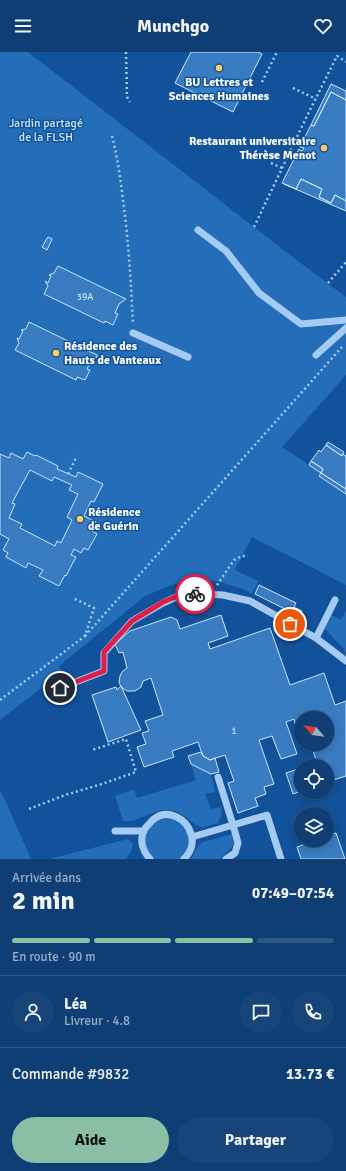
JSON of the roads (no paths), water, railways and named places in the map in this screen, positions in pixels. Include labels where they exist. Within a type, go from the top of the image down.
[{"type":"lane","points":[[198,230],[226,251],[259,293],[301,324],[346,320]]},
{"type":"lane","points":[[316,355],[346,328]]},
{"type":"lane","points":[[133,333],[188,357]]},
{"type":"lane","points":[[60,688],[104,671],[104,652],[132,621],[163,602],[185,593],[223,595],[250,601],[316,638],[346,661]]},
{"type":"lane","points":[[316,638],[335,600]]},
{"type":"lane","points":[[218,777],[238,843],[235,853],[226,859]]},
{"type":"lane","points":[[150,859],[145,853],[143,847],[142,839],[144,831],[154,818],[169,815],[184,821],[190,828],[192,837],[191,850],[184,859]]},
{"type":"lane","points":[[192,837],[267,815],[281,859]]},
{"type":"lane","points":[[115,831],[144,831]]},
{"type":"place","name":"BU Lettres et Sciences Humaines","points":[[219,68]]},
{"type":"place","name":"Restaurant universitaire Thérèse Menot","points":[[324,148]]},
{"type":"place","name":"Résidence des Hauts de Vanteaux","points":[[56,353]]},
{"type":"place","name":"Résidence de Guérin","points":[[80,519]]},
{"type":"park label","name":"Jardin partagé de la FLSH","points":[[46,130]]}]
